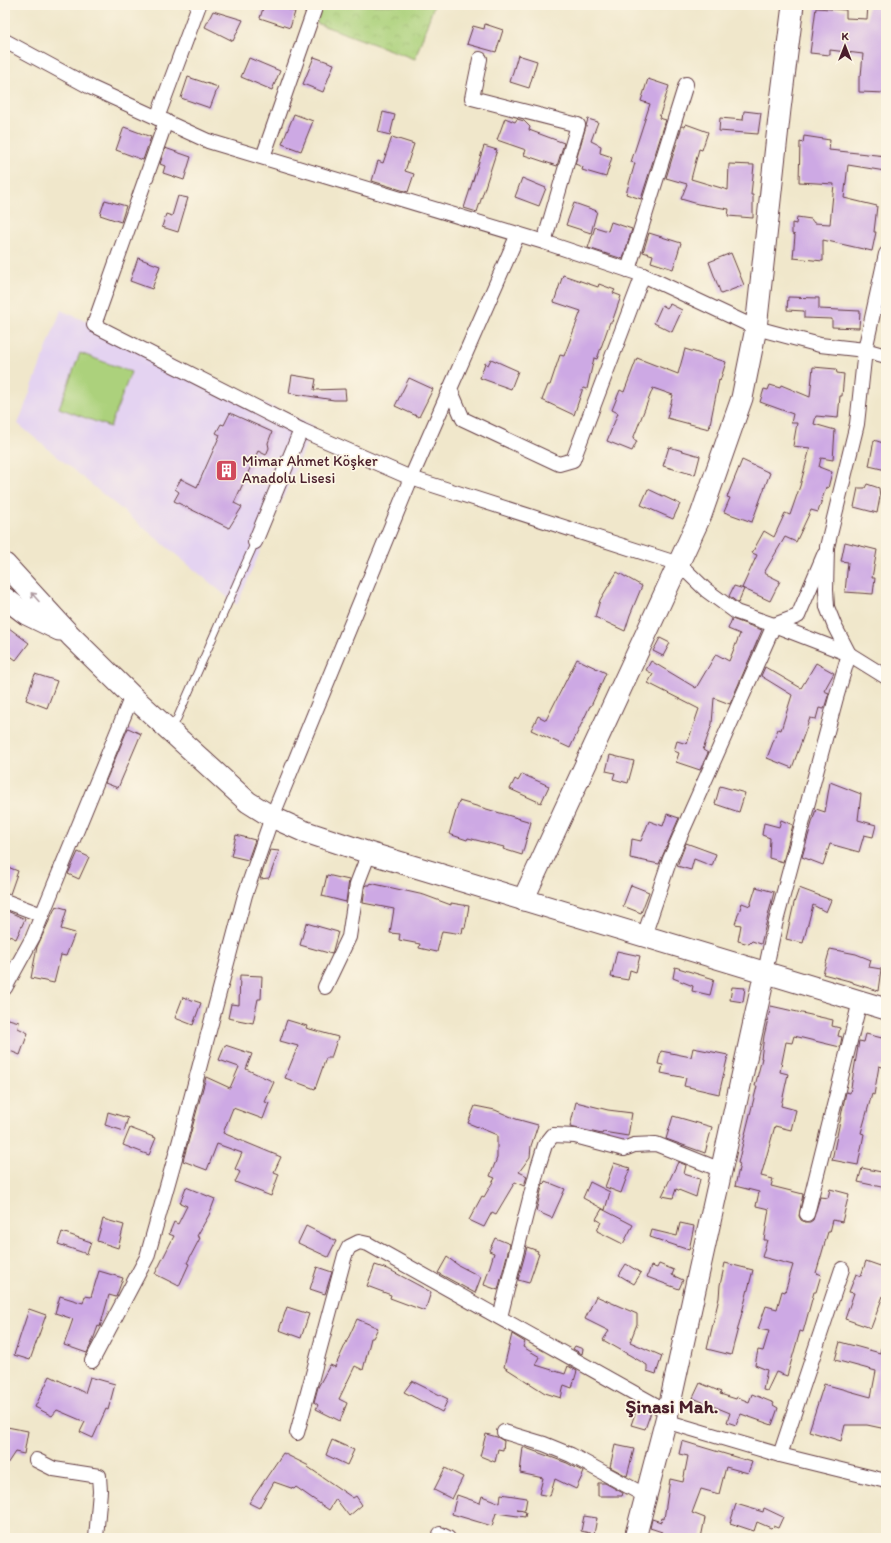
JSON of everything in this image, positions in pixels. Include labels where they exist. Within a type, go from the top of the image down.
[{"type":"main road","points":[[523,900],[702,515],[742,398],[756,328],[793,5]]},
{"type":"main road","points":[[5,564],[70,636],[132,696],[248,802],[272,818],[303,831],[369,853],[886,1009]]},
{"type":"main road","points":[[5,598],[26,614],[70,636]]},
{"type":"main road","points":[[635,1538],[667,1416],[765,972]]},
{"type":"street","points":[[199,5],[94,325],[301,430],[411,478],[679,564],[706,590],[736,612],[849,654],[886,677]]},
{"type":"street","points":[[262,157],[316,5]]},
{"type":"street","points":[[5,40],[92,88],[208,141],[518,234],[628,270],[756,328],[820,344],[865,350],[886,356]]},
{"type":"street","points":[[480,60],[472,98],[578,125],[544,242]]},
{"type":"street","points":[[628,270],[686,84]]},
{"type":"street","points":[[92,1361],[147,1258],[180,1140],[244,894],[272,818],[411,478],[518,234]]},
{"type":"street","points":[[644,936],[670,859],[774,625],[798,616],[827,548],[857,424],[865,350],[886,254]]},
{"type":"street","points":[[450,389],[463,419],[559,464],[573,460],[643,276]]},
{"type":"street","points":[[255,542],[301,430]]},
{"type":"street","points":[[765,972],[775,925],[849,654],[835,627],[827,607],[827,548]]},
{"type":"street","points":[[5,988],[33,937],[132,696]]},
{"type":"street","points":[[325,987],[349,937],[357,884],[369,853]]},
{"type":"street","points":[[5,901],[42,915]]},
{"type":"street","points":[[807,1214],[860,1001]]},
{"type":"street","points":[[500,1317],[538,1167],[545,1145],[553,1135],[575,1136],[624,1150],[634,1145],[656,1144],[721,1170]]},
{"type":"street","points":[[296,1433],[345,1255],[349,1247],[359,1242],[368,1244],[500,1317],[667,1416],[780,1455],[886,1481]]},
{"type":"street","points":[[780,1455],[842,1269]]},
{"type":"street","points":[[504,1432],[544,1444],[571,1455],[646,1496]]},
{"type":"street","points":[[36,1460],[54,1470],[99,1476],[100,1491],[96,1538]]},
{"type":"lane","points":[[171,732],[255,542]]},
{"type":"shaded area","points":[[61,310],[314,426],[237,605],[18,424]]},
{"type":"green space","points":[[323,5],[434,5],[415,59],[316,23]]},
{"type":"green space","points":[[80,353],[131,372],[110,427],[59,408]]},
{"type":"building","points":[[264,5],[276,5],[295,12],[290,28],[260,18]]},
{"type":"building","points":[[868,5],[886,5],[886,93],[859,92],[859,76],[861,76],[863,54],[830,50],[830,55],[810,53],[816,8],[846,10],[846,18],[867,19]]},
{"type":"building","points":[[213,11],[243,20],[233,41],[205,27]]},
{"type":"building","points":[[485,24],[503,30],[496,52],[467,44],[473,26],[484,29]]},
{"type":"building","points":[[518,55],[537,61],[529,88],[510,82]]},
{"type":"building","points":[[314,57],[334,64],[323,92],[303,84]]},
{"type":"building","points":[[249,58],[280,71],[272,90],[241,77]]},
{"type":"building","points":[[188,77],[218,87],[210,108],[181,98]]},
{"type":"building","points":[[648,79],[669,86],[659,118],[666,120],[641,199],[626,194],[635,163],[631,162],[650,104],[641,101]]},
{"type":"building","points":[[744,111],[761,113],[758,134],[719,131],[720,118],[743,120]]},
{"type":"building","points":[[383,112],[395,115],[390,135],[378,132]]},
{"type":"building","points":[[294,114],[313,121],[301,151],[282,144]]},
{"type":"building","points":[[505,118],[515,122],[517,119],[524,121],[530,127],[529,130],[564,143],[557,166],[524,155],[526,150],[497,140]]},
{"type":"building","points":[[588,119],[598,122],[591,141],[601,146],[600,153],[612,157],[606,177],[582,170],[583,167],[575,164]]},
{"type":"building","points":[[686,124],[708,132],[702,150],[699,149],[691,179],[728,190],[729,164],[754,165],[751,195],[753,195],[753,218],[728,216],[729,209],[698,204],[681,199],[687,184],[666,178],[682,126],[685,127]]},
{"type":"building","points":[[124,127],[151,137],[143,160],[116,150]]},
{"type":"building","points":[[804,136],[830,140],[829,150],[886,156],[885,171],[848,165],[844,198],[877,206],[874,232],[876,232],[872,251],[823,240],[823,261],[793,258],[795,235],[792,234],[792,223],[796,224],[797,217],[811,219],[814,223],[830,224],[834,184],[799,182],[800,142],[803,143]]},
{"type":"building","points":[[392,137],[414,144],[405,171],[414,174],[408,192],[372,181],[378,161],[383,163]]},
{"type":"building","points":[[484,146],[497,150],[477,212],[464,208]]},
{"type":"building","points":[[165,148],[191,157],[184,180],[163,173],[165,166],[160,164]]},
{"type":"building","points":[[522,178],[546,188],[539,206],[515,197]]},
{"type":"building","points":[[178,196],[188,198],[178,232],[162,227],[166,214],[172,216]]},
{"type":"building","points":[[105,200],[126,206],[121,222],[100,215]]},
{"type":"building","points":[[574,203],[597,211],[591,233],[566,225]]},
{"type":"building","points":[[611,222],[632,229],[623,259],[588,248],[595,227],[608,231]]},
{"type":"building","points":[[649,233],[681,243],[673,269],[651,262],[653,255],[643,252]]},
{"type":"building","points":[[731,253],[744,285],[721,294],[709,262]]},
{"type":"building","points":[[138,258],[160,266],[152,289],[130,281]]},
{"type":"building","points":[[563,275],[598,287],[599,284],[615,290],[613,293],[621,296],[597,359],[594,358],[587,389],[583,388],[574,415],[542,400],[548,385],[550,385],[560,355],[564,356],[581,311],[554,302]]},
{"type":"building","points":[[788,297],[819,298],[819,309],[860,311],[859,328],[832,327],[832,319],[804,318],[804,311],[787,310]]},
{"type":"building","points":[[670,304],[682,310],[672,332],[654,323],[662,305],[667,308]]},
{"type":"building","points":[[685,349],[726,362],[720,381],[719,380],[709,429],[667,418],[673,395],[653,388],[633,439],[637,441],[632,451],[607,441],[618,413],[612,410],[620,390],[624,392],[637,358],[678,374]]},
{"type":"building","points":[[491,359],[518,371],[511,389],[480,378],[485,363],[488,365]]},
{"type":"building","points":[[813,367],[836,369],[837,373],[844,374],[838,418],[816,416],[814,424],[835,430],[833,460],[821,458],[819,467],[832,472],[828,488],[826,487],[818,512],[811,510],[796,542],[785,537],[764,573],[780,581],[770,601],[742,588],[757,555],[752,553],[764,531],[774,537],[785,513],[790,515],[800,486],[810,448],[793,446],[797,423],[791,423],[793,414],[760,402],[764,389],[768,390],[770,385],[780,388],[781,385],[810,397]]},
{"type":"building","points":[[292,375],[316,379],[314,390],[345,389],[346,400],[334,400],[289,393]]},
{"type":"building","points":[[409,378],[433,389],[419,417],[395,406]]},
{"type":"building","name":"Mimar Ahmet Köşker Anadolu Lisesi","points":[[230,413],[272,432],[266,455],[258,451],[234,503],[242,507],[229,528],[174,501],[179,492],[175,489],[181,479],[197,487],[220,435],[216,433],[221,424],[224,425]]},
{"type":"building","points":[[874,440],[883,443],[886,446],[886,470],[869,466]]},
{"type":"building","points":[[669,447],[700,456],[695,475],[663,466]]},
{"type":"building","points":[[742,460],[770,473],[752,522],[724,512],[730,498],[727,497]]},
{"type":"building","points":[[867,484],[879,488],[880,497],[877,513],[854,507],[858,488],[865,488]]},
{"type":"building","points":[[648,489],[680,504],[673,519],[641,505]]},
{"type":"building","points":[[845,542],[877,550],[872,578],[875,578],[873,594],[845,592],[848,562],[841,561]]},
{"type":"building","points":[[617,572],[642,586],[625,631],[595,617],[600,600]]},
{"type":"building","points":[[734,586],[744,589],[738,603],[729,596]]},
{"type":"building","points":[[732,619],[762,630],[730,704],[714,698],[712,724],[703,750],[708,753],[700,770],[676,762],[679,753],[674,751],[677,741],[687,744],[699,709],[648,683],[653,674],[646,670],[651,661],[696,688],[716,654],[729,661],[740,634],[728,629]]},
{"type":"building","points":[[5,625],[29,643],[16,660],[5,652]]},
{"type":"building","points":[[660,638],[670,643],[663,656],[653,651]]},
{"type":"building","points":[[577,659],[606,673],[570,748],[531,730],[538,716],[546,720]]},
{"type":"building","points":[[816,663],[834,673],[824,691],[829,693],[824,709],[819,708],[816,719],[810,718],[792,768],[767,758],[778,729],[781,730],[792,695],[761,676],[765,667],[801,688]]},
{"type":"building","points":[[35,674],[57,681],[47,708],[26,700]]},
{"type":"building","points":[[128,728],[141,734],[118,788],[105,783]]},
{"type":"building","points":[[610,755],[634,761],[628,783],[613,779],[615,773],[606,771]]},
{"type":"building","points":[[522,774],[549,786],[541,803],[510,789],[515,779],[518,781]]},
{"type":"building","points":[[830,782],[861,794],[858,820],[876,825],[873,837],[864,835],[859,852],[830,844],[823,865],[802,857],[816,809],[825,812]]},
{"type":"building","points":[[720,786],[745,793],[739,812],[715,804]]},
{"type":"building","points":[[459,801],[531,822],[522,855],[503,849],[504,847],[468,838],[467,840],[449,834]]},
{"type":"building","points":[[667,814],[679,818],[659,864],[630,858],[632,839],[641,841],[649,821],[663,826]]},
{"type":"building","points":[[781,820],[793,825],[783,862],[769,858],[770,838],[762,835],[764,823],[779,827]]},
{"type":"building","points":[[236,835],[255,840],[248,860],[231,856]]},
{"type":"building","points":[[686,843],[716,854],[712,866],[694,859],[691,870],[677,866]]},
{"type":"building","points":[[270,850],[279,851],[269,878],[260,879]]},
{"type":"building","points":[[78,852],[89,857],[79,879],[68,874]]},
{"type":"building","points":[[5,866],[18,871],[10,894],[5,893]]},
{"type":"building","points":[[327,875],[349,880],[346,902],[322,896]]},
{"type":"building","points":[[370,883],[424,895],[451,905],[451,903],[469,906],[465,928],[463,927],[462,934],[442,931],[437,952],[419,948],[420,944],[399,940],[400,934],[390,933],[394,909],[363,903],[365,886],[370,885]]},
{"type":"building","points":[[631,885],[649,892],[641,913],[623,906]]},
{"type":"building","points":[[756,887],[774,892],[761,944],[752,941],[749,944],[738,941],[741,925],[735,924],[742,903],[750,906]]},
{"type":"building","points":[[799,888],[831,900],[826,912],[813,905],[803,943],[786,939]]},
{"type":"building","points":[[56,906],[67,909],[61,929],[75,933],[66,956],[61,955],[54,983],[31,978],[37,947]]},
{"type":"building","points":[[5,910],[25,919],[16,939],[5,934]]},
{"type":"building","points":[[306,923],[338,932],[332,954],[300,945]]},
{"type":"building","points":[[830,949],[856,954],[871,960],[869,967],[881,969],[878,991],[853,982],[823,974]]},
{"type":"building","points":[[617,951],[640,956],[636,972],[630,970],[628,980],[611,977]]},
{"type":"building","points":[[675,967],[714,979],[710,995],[692,991],[693,986],[673,978]]},
{"type":"building","points":[[240,975],[262,976],[261,999],[258,999],[253,1023],[228,1018],[231,1004],[239,1005]]},
{"type":"building","points":[[732,987],[745,988],[743,1002],[730,1000]]},
{"type":"building","points":[[183,997],[201,1003],[193,1025],[175,1018]]},
{"type":"building","points":[[771,1006],[833,1020],[832,1026],[840,1028],[838,1036],[842,1037],[840,1047],[794,1036],[792,1043],[786,1042],[780,1072],[788,1074],[781,1106],[796,1110],[791,1130],[775,1126],[761,1176],[773,1179],[771,1186],[803,1194],[799,1216],[801,1220],[805,1222],[810,1222],[813,1220],[820,1197],[828,1198],[830,1189],[849,1194],[842,1222],[833,1220],[830,1232],[828,1232],[816,1273],[821,1275],[816,1292],[814,1292],[803,1332],[800,1331],[787,1376],[776,1372],[767,1391],[763,1390],[767,1370],[755,1365],[758,1350],[763,1351],[769,1331],[758,1329],[766,1306],[777,1309],[782,1291],[785,1292],[793,1265],[762,1257],[767,1240],[764,1240],[769,1209],[756,1206],[759,1192],[735,1186],[740,1164],[738,1163],[757,1086],[755,1086],[762,1058],[764,1036]]},
{"type":"building","points":[[5,1018],[19,1022],[18,1028],[28,1033],[20,1055],[5,1049]]},
{"type":"building","points":[[287,1020],[307,1026],[306,1028],[338,1037],[331,1058],[326,1058],[315,1089],[285,1078],[298,1046],[280,1041]]},
{"type":"building","points":[[866,1034],[886,1039],[886,1068],[879,1066],[874,1095],[872,1094],[861,1133],[864,1134],[858,1165],[832,1160],[846,1092],[850,1093],[859,1041],[864,1042]]},
{"type":"building","points":[[225,1045],[252,1054],[246,1069],[274,1082],[265,1102],[269,1103],[263,1119],[233,1108],[223,1133],[281,1157],[274,1172],[279,1174],[271,1196],[235,1182],[240,1172],[235,1169],[242,1153],[217,1144],[207,1170],[183,1161],[206,1077],[230,1088],[239,1067],[219,1060]]},
{"type":"building","points":[[693,1048],[728,1055],[719,1094],[684,1086],[686,1078],[661,1073],[663,1065],[658,1064],[661,1051],[691,1057]]},
{"type":"building","points":[[576,1102],[608,1110],[632,1113],[628,1136],[603,1132],[602,1134],[570,1127]]},
{"type":"building","points":[[475,1106],[495,1110],[516,1119],[538,1125],[531,1146],[530,1157],[519,1172],[527,1176],[524,1186],[515,1182],[496,1214],[492,1212],[484,1227],[469,1220],[482,1196],[484,1197],[495,1178],[490,1176],[497,1158],[497,1135],[468,1123]]},
{"type":"building","points":[[108,1112],[128,1118],[124,1131],[105,1125]]},
{"type":"building","points":[[673,1116],[712,1127],[705,1153],[666,1139]]},
{"type":"building","points":[[130,1128],[156,1138],[149,1155],[123,1145]]},
{"type":"building","points":[[678,1162],[686,1165],[684,1174],[700,1179],[696,1197],[676,1189],[673,1198],[662,1196]]},
{"type":"building","points":[[614,1163],[630,1168],[621,1193],[605,1187]]},
{"type":"building","points":[[862,1168],[886,1173],[886,1188],[858,1182]]},
{"type":"building","points":[[545,1181],[565,1189],[552,1218],[536,1211],[543,1183],[544,1184]]},
{"type":"building","points":[[590,1182],[610,1192],[605,1210],[583,1198]]},
{"type":"building","points":[[186,1187],[215,1199],[209,1215],[197,1236],[200,1238],[187,1263],[189,1264],[179,1286],[155,1274],[174,1236],[169,1234],[174,1222],[178,1224],[187,1206],[180,1203]]},
{"type":"building","points":[[602,1209],[633,1225],[623,1244],[597,1231],[601,1222],[596,1219]]},
{"type":"building","points":[[103,1219],[124,1225],[118,1248],[97,1241]]},
{"type":"building","points":[[680,1223],[694,1226],[689,1250],[650,1237],[652,1230],[677,1236]]},
{"type":"building","points":[[306,1226],[336,1241],[328,1257],[298,1243]]},
{"type":"building","points":[[62,1232],[91,1242],[87,1254],[58,1244]]},
{"type":"building","points":[[495,1238],[510,1244],[498,1290],[484,1285],[494,1253],[489,1251]]},
{"type":"building","points":[[527,1247],[538,1251],[537,1253],[539,1254],[529,1283],[518,1280]]},
{"type":"building","points":[[447,1257],[458,1265],[481,1277],[475,1293],[438,1273]]},
{"type":"building","points":[[866,1261],[886,1268],[886,1288],[871,1328],[845,1319],[854,1293],[849,1292],[856,1274],[861,1276]]},
{"type":"building","points":[[725,1263],[753,1270],[731,1355],[707,1349],[719,1298],[720,1285]]},
{"type":"building","points":[[626,1264],[641,1273],[634,1284],[619,1275]]},
{"type":"building","points":[[659,1264],[674,1270],[672,1275],[683,1280],[679,1289],[647,1277],[651,1266],[657,1268]]},
{"type":"building","points":[[375,1265],[390,1270],[431,1292],[425,1311],[390,1298],[391,1295],[367,1286]]},
{"type":"building","points":[[317,1267],[332,1272],[325,1294],[310,1289]]},
{"type":"building","points":[[99,1271],[123,1278],[116,1297],[109,1295],[100,1327],[98,1326],[87,1353],[64,1345],[73,1319],[55,1313],[60,1296],[83,1303],[85,1296],[91,1297]]},
{"type":"building","points":[[596,1296],[637,1314],[637,1324],[630,1342],[662,1356],[656,1374],[647,1371],[647,1365],[603,1340],[609,1331],[585,1319]]},
{"type":"building","points":[[287,1307],[309,1314],[301,1338],[279,1330]]},
{"type":"building","points":[[29,1309],[46,1315],[30,1360],[14,1355]]},
{"type":"building","points":[[357,1319],[378,1328],[373,1338],[371,1338],[363,1370],[355,1366],[339,1399],[347,1403],[340,1421],[316,1409],[318,1405],[314,1402],[318,1387],[330,1365],[335,1367]]},
{"type":"building","points":[[512,1334],[525,1342],[523,1347],[540,1357],[536,1365],[565,1374],[568,1366],[577,1371],[572,1388],[564,1385],[561,1398],[545,1393],[504,1367]]},
{"type":"building","points":[[840,1342],[880,1353],[881,1348],[886,1348],[886,1429],[867,1425],[845,1425],[841,1441],[809,1431],[824,1384],[871,1397],[876,1371],[835,1360]]},
{"type":"building","points":[[575,1346],[583,1349],[582,1354],[573,1349]]},
{"type":"building","points":[[50,1376],[85,1393],[90,1377],[115,1384],[108,1410],[106,1409],[93,1438],[80,1432],[85,1422],[57,1410],[52,1416],[35,1407]]},
{"type":"building","points":[[412,1381],[448,1399],[442,1412],[404,1392]]},
{"type":"building","points":[[700,1383],[721,1392],[720,1394],[736,1399],[737,1397],[749,1402],[752,1394],[774,1403],[773,1405],[778,1408],[772,1425],[741,1414],[736,1425],[727,1422],[730,1413],[693,1398]]},
{"type":"building","points":[[637,1408],[651,1412],[645,1429],[631,1425]]},
{"type":"building","points":[[7,1427],[28,1431],[24,1454],[15,1452],[5,1467],[5,1440]]},
{"type":"building","points":[[486,1434],[504,1441],[503,1450],[498,1449],[495,1462],[480,1456]]},
{"type":"building","points":[[332,1440],[354,1450],[347,1465],[326,1455]]},
{"type":"building","points":[[682,1441],[752,1462],[748,1473],[726,1467],[719,1494],[701,1489],[692,1513],[705,1518],[701,1538],[659,1538],[662,1532],[650,1528],[652,1519],[661,1522],[662,1518],[664,1519],[670,1479],[683,1482],[688,1456],[679,1454]]},
{"type":"building","points":[[615,1445],[634,1449],[627,1476],[610,1467]]},
{"type":"building","points":[[523,1447],[567,1463],[584,1472],[576,1489],[555,1479],[550,1496],[539,1494],[543,1478],[520,1473]]},
{"type":"building","points":[[283,1453],[309,1466],[308,1467],[353,1498],[356,1496],[362,1505],[349,1516],[336,1499],[329,1510],[296,1487],[294,1489],[274,1482],[259,1508],[249,1503]]},
{"type":"building","points":[[445,1468],[463,1477],[452,1499],[434,1490]]},
{"type":"building","points":[[598,1483],[605,1483],[623,1493],[622,1496],[598,1496]]},
{"type":"building","points":[[501,1494],[527,1498],[525,1510],[517,1509],[526,1512],[525,1517],[496,1513],[492,1526],[452,1514],[457,1495],[480,1503],[482,1496],[500,1503]]},
{"type":"building","points":[[736,1504],[763,1512],[764,1508],[783,1517],[778,1528],[773,1526],[771,1528],[757,1522],[754,1531],[730,1523]]},
{"type":"building","points":[[584,1516],[597,1518],[594,1534],[581,1531]]},
{"type":"place","name":"Mimar Ahmet Köşker Anadolu Lisesi","points":[[227,470]]},
{"type":"district","name":"Şinasi Mah.","points":[[672,1406]]}]
